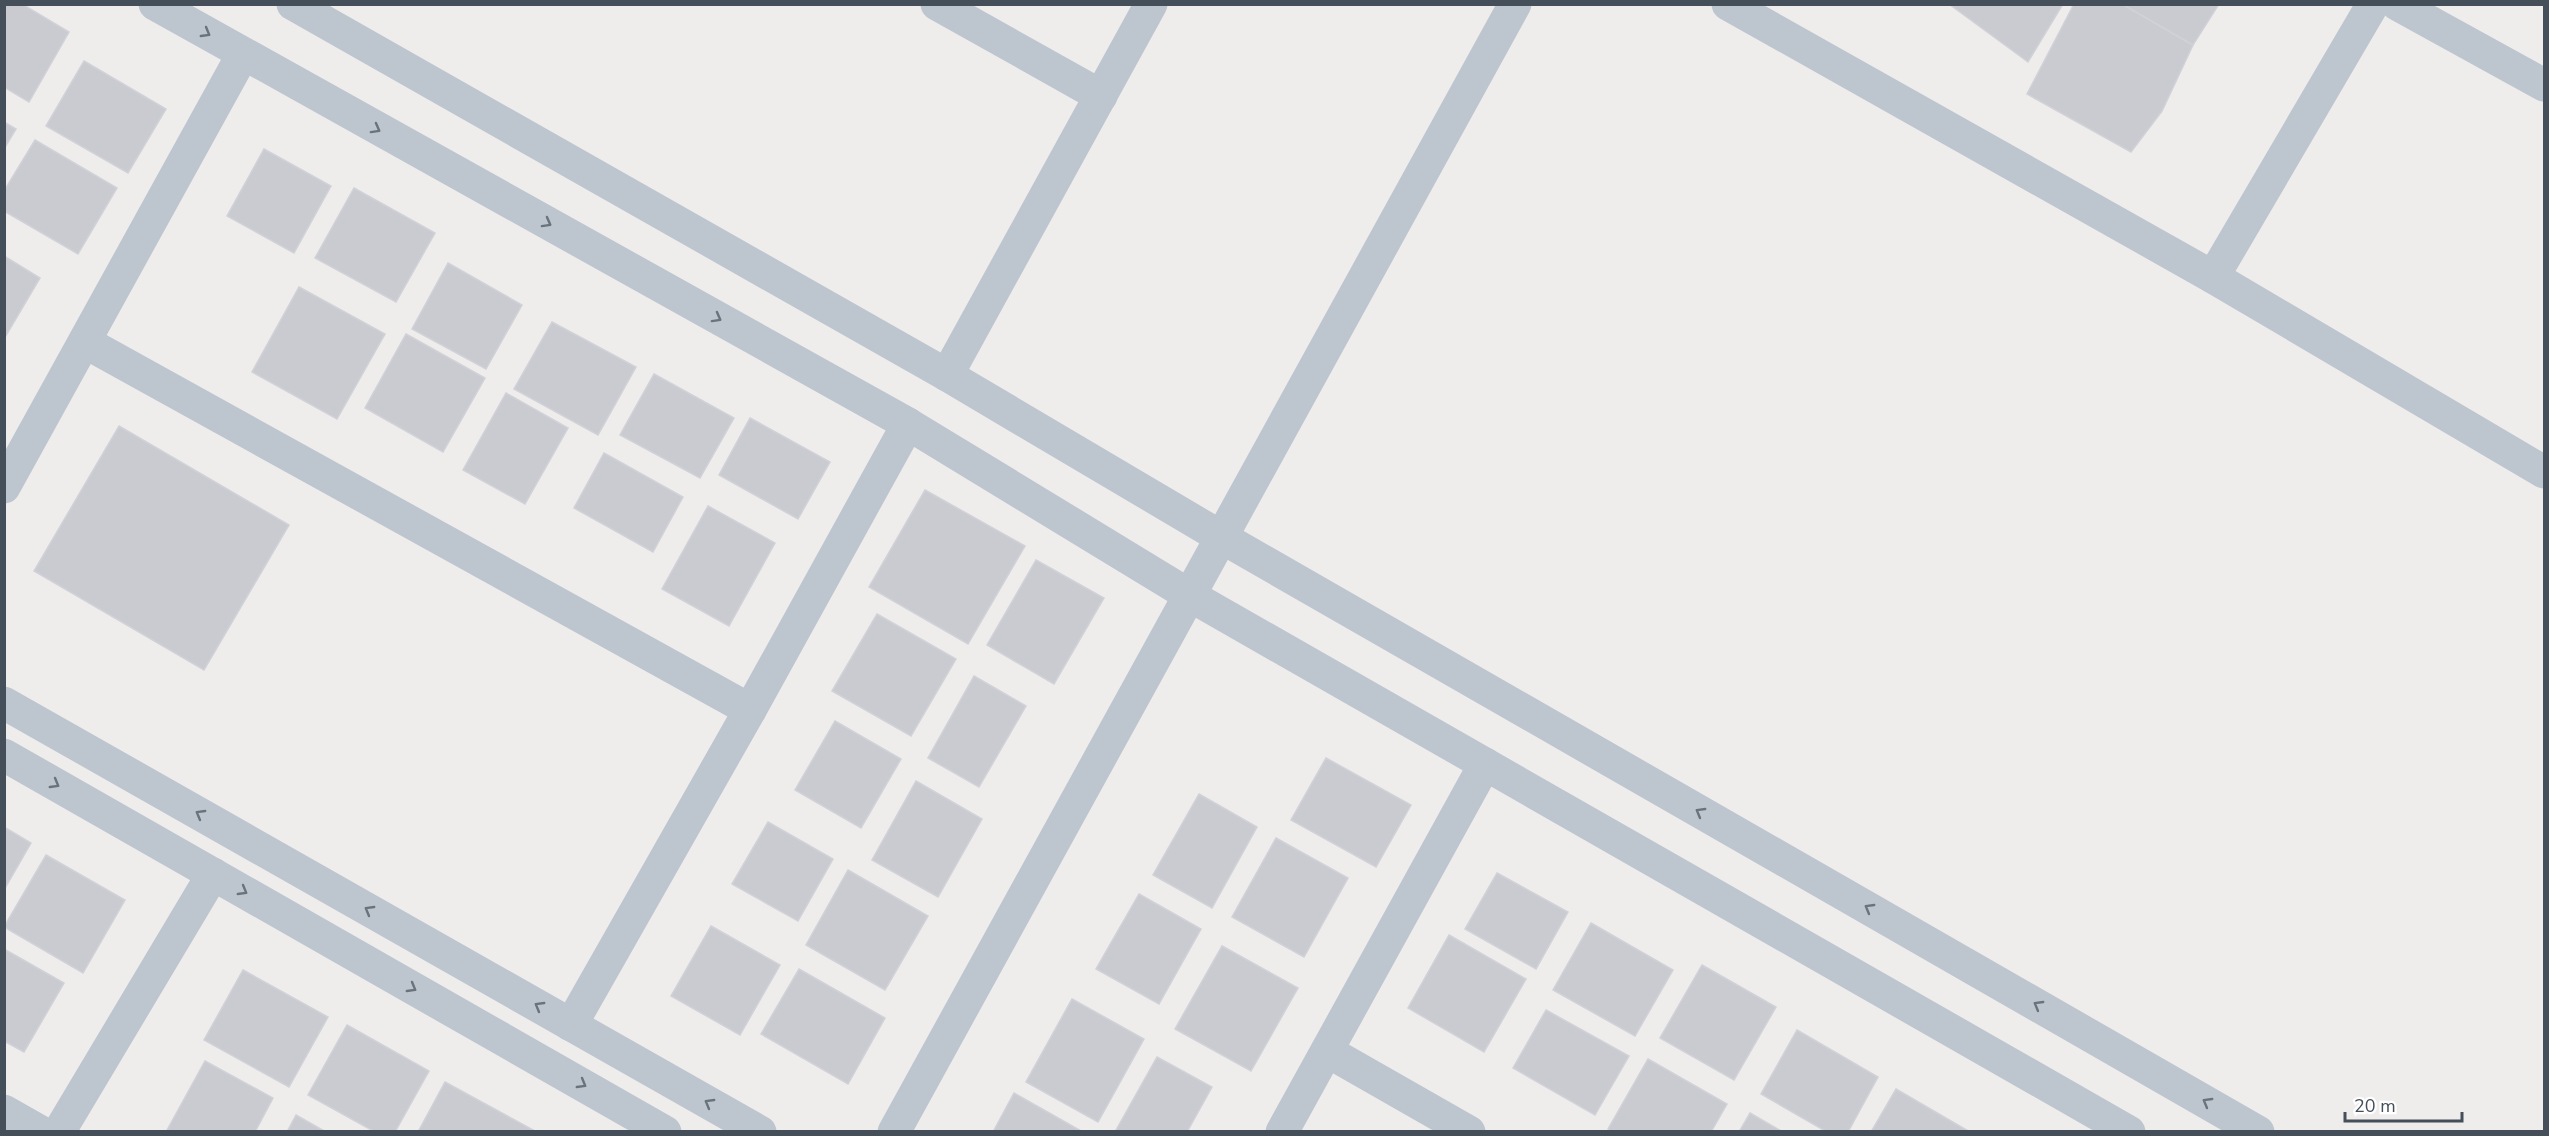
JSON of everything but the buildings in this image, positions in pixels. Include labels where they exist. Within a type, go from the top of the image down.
[{"type":"street","points":[[155,4],[908,424],[1189,594],[2129,1131]]},
{"type":"street","points":[[293,4],[947,375],[1221,537],[2258,1131]]},
{"type":"street","points":[[937,4],[1101,96]]},
{"type":"street","points":[[947,375],[1151,4]]},
{"type":"street","points":[[894,1131],[1515,4]]},
{"type":"street","points":[[1728,4],[2213,277],[2544,472]]},
{"type":"street","points":[[2213,277],[2373,4]]},
{"type":"street","points":[[2397,4],[2544,85]]},
{"type":"street","points":[[4,487],[243,54]]},
{"type":"street","points":[[86,342],[750,710]]},
{"type":"street","points":[[572,1025],[908,424]]},
{"type":"street","points":[[4,703],[759,1131]]},
{"type":"street","points":[[4,755],[664,1131]]},
{"type":"street","points":[[1282,1131],[1485,764]]},
{"type":"street","points":[[59,1131],[213,874]]},
{"type":"street","points":[[1327,1051],[1469,1131]]},
{"type":"street","points":[[4,1111],[41,1131]]}]
